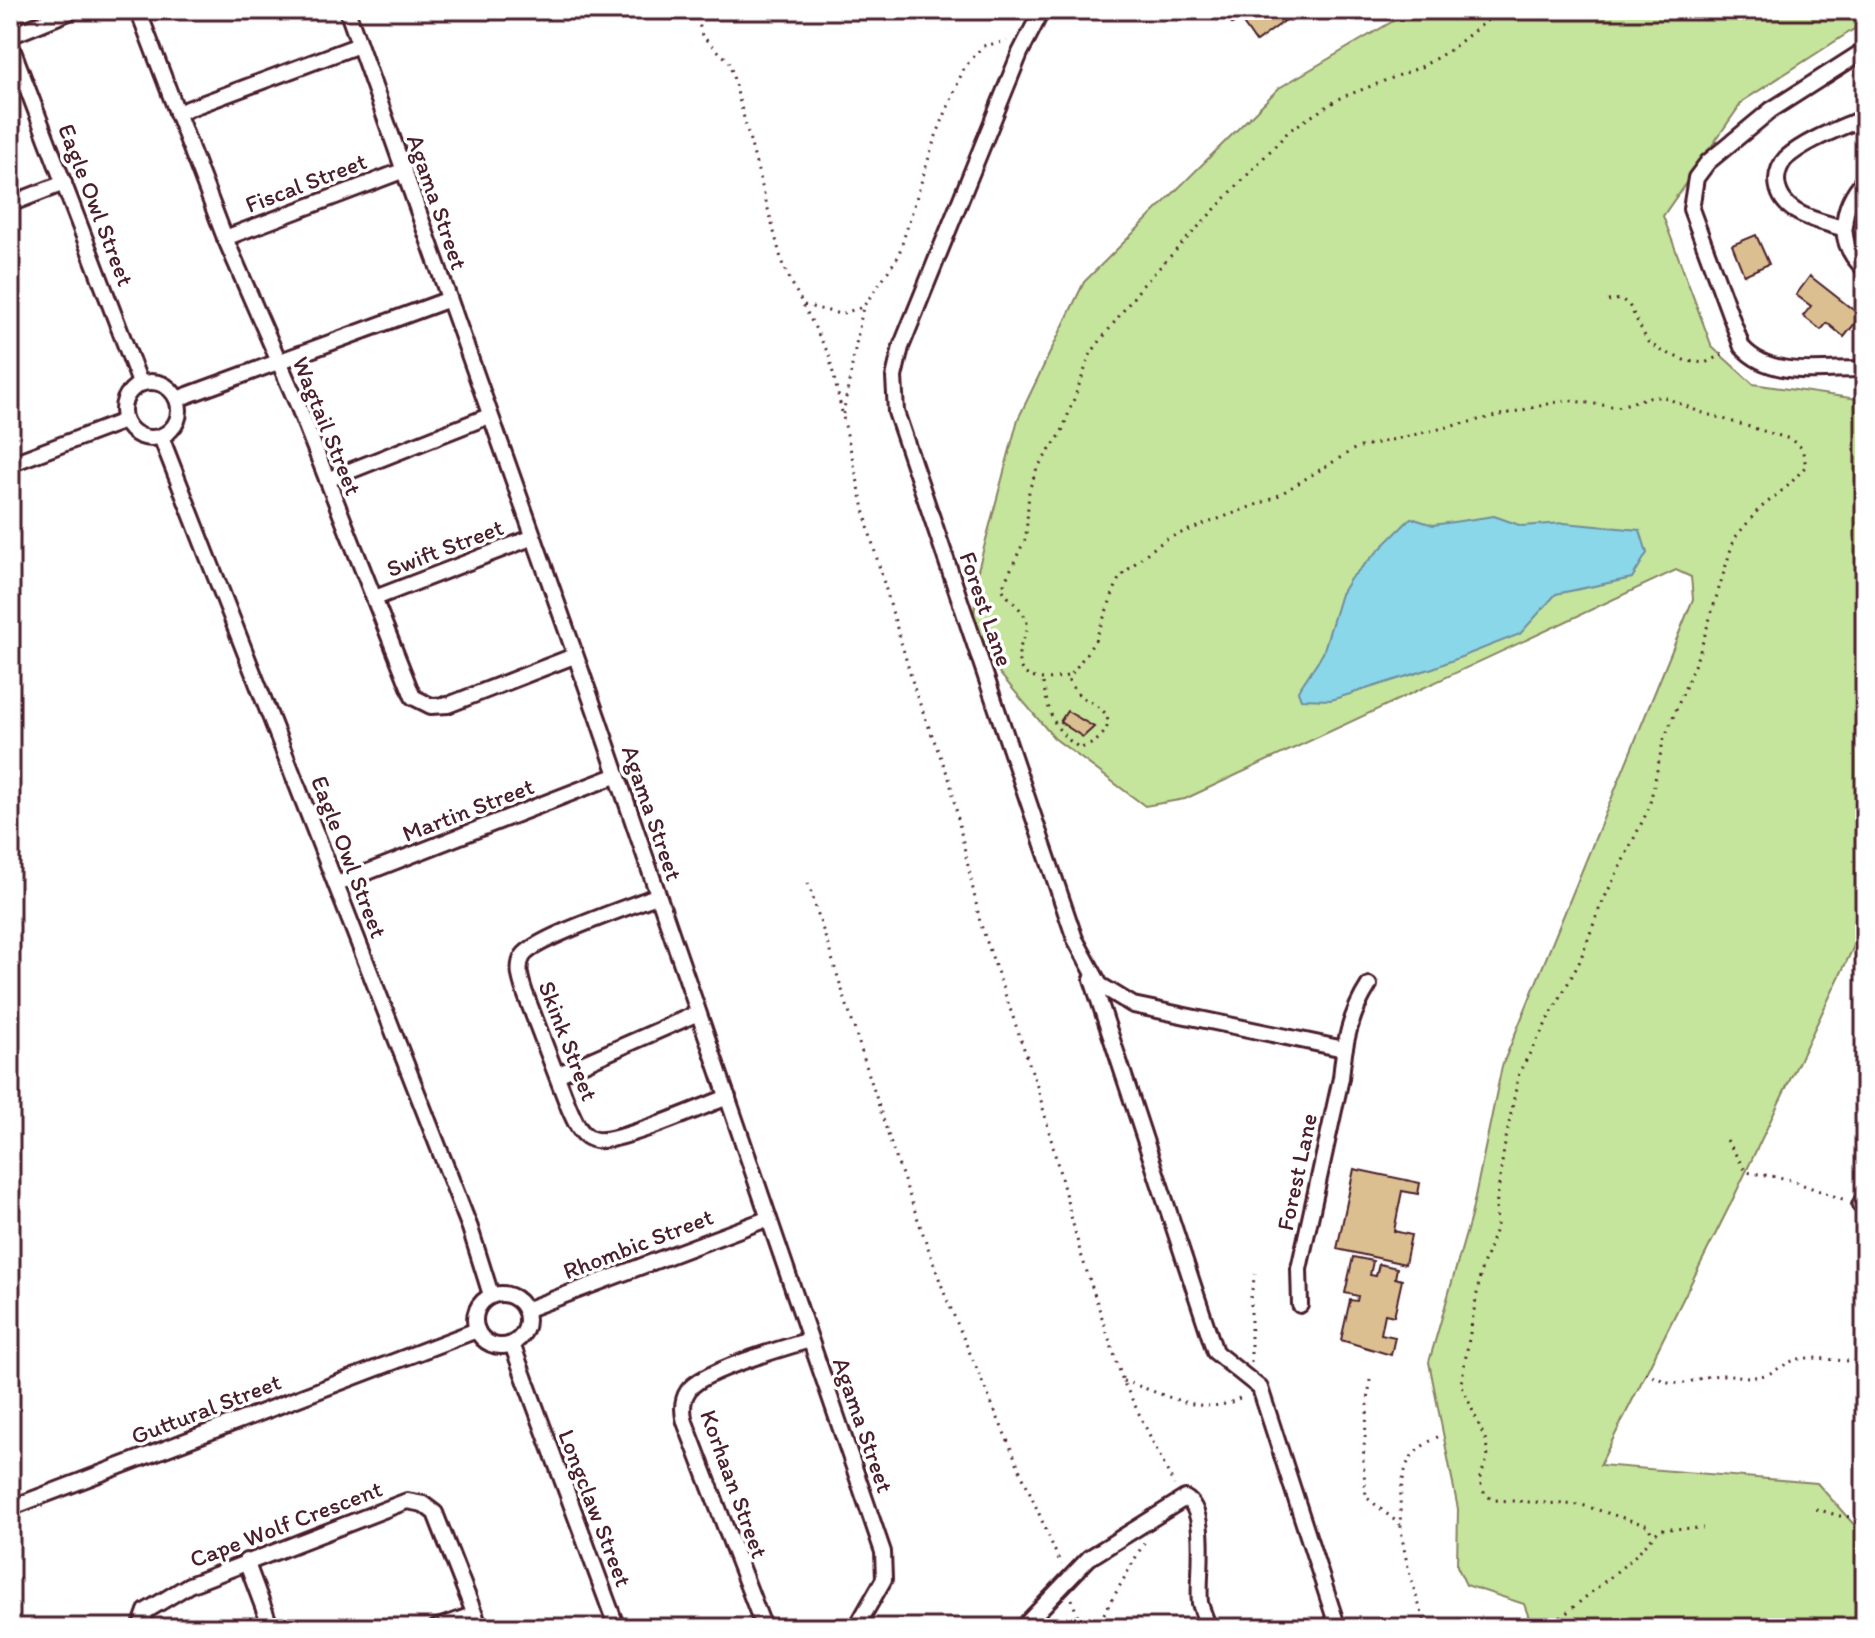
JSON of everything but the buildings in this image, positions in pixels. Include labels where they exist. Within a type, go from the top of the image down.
[{"type":"street","points":[[10,36],[74,10]]},
{"type":"street","name":"Wagtail Street","points":[[138,10],[225,238],[327,480],[413,697],[424,704],[448,705],[574,656]]},
{"type":"street","name":"Agama Street","points":[[347,10],[728,1097],[886,1564],[884,1579],[856,1628]]},
{"type":"street","name":"Forest Lane","points":[[1042,10],[1027,38],[909,326],[894,377],[893,400],[1075,939],[1088,967],[1106,991],[1133,1005],[1344,1049]]},
{"type":"street","name":"Eagle Owl Street","points":[[10,43],[140,383]]},
{"type":"street","points":[[177,113],[359,45]]},
{"type":"street","points":[[1865,50],[1771,110],[1708,162],[1696,178],[1691,209],[1742,347],[1759,362],[1773,368],[1865,369]]},
{"type":"street","points":[[1842,228],[1792,209],[1779,192],[1777,176],[1783,160],[1800,148],[1865,117]]},
{"type":"street","name":"Fiscal Street","points":[[225,238],[402,171]]},
{"type":"street","points":[[1865,179],[1847,208],[1842,228],[1848,246],[1865,269]]},
{"type":"street","points":[[10,204],[64,183]]},
{"type":"street","points":[[177,399],[447,300]]},
{"type":"street","points":[[140,383],[162,384],[177,399],[179,414],[173,428],[161,437],[139,437],[124,421],[122,406],[128,392],[140,383]]},
{"type":"street","points":[[327,480],[489,416]]},
{"type":"street","points":[[10,464],[124,421]]},
{"type":"street","name":"Eagle Owl Street","points":[[161,437],[464,1214],[491,1295]]},
{"type":"street","name":"Swift Street","points":[[375,598],[531,538]]},
{"type":"street","name":"Martin Street","points":[[337,884],[615,776]]},
{"type":"street","name":"Skink Street","points":[[656,896],[547,940],[522,959],[519,973],[522,985],[582,1133],[597,1140],[620,1137],[728,1097]]},
{"type":"street","points":[[1088,967],[1215,1352],[1260,1388],[1335,1619]]},
{"type":"street","name":"Forest Lane","points":[[1300,1305],[1299,1269],[1341,1078],[1344,1049],[1352,1016],[1369,985]]},
{"type":"street","points":[[557,1075],[698,1013]]},
{"type":"street","name":"Rhombic Street","points":[[525,1310],[767,1219]]},
{"type":"street","points":[[503,1293],[516,1298],[525,1310],[527,1324],[522,1335],[512,1344],[498,1346],[484,1340],[477,1330],[476,1310],[491,1295],[503,1293]]},
{"type":"street","name":"Guttural Street","points":[[10,1508],[477,1330]]},
{"type":"street","name":"Korhaan Street","points":[[764,1628],[685,1422],[683,1406],[687,1391],[703,1379],[810,1340]]},
{"type":"street","name":"Longclaw Street","points":[[512,1344],[617,1628]]},
{"type":"street","points":[[1022,1628],[1067,1579],[1099,1551],[1181,1499],[1191,1502],[1198,1518],[1200,1604],[1209,1628]]},
{"type":"street","name":"Cape Wolf Crescent","points":[[140,1628],[146,1611],[189,1585],[407,1501],[423,1504],[435,1513],[478,1621]]},
{"type":"street","points":[[246,1561],[271,1628]]},
{"type":"street","points":[[436,1628],[478,1621]]},
{"type":"path","points":[[696,10],[702,36],[729,61],[783,266],[829,355],[873,546],[916,694],[950,781],[980,922],[1038,1089],[1080,1251],[1123,1381],[1181,1499]]},
{"type":"path","points":[[1071,675],[1043,682],[1030,677],[1022,668],[1018,655],[1028,628],[1024,613],[1008,599],[1002,588],[1026,537],[1029,490],[1037,468],[1061,434],[1091,353],[1110,324],[1290,130],[1340,98],[1421,67],[1450,50],[1500,10]]},
{"type":"path","points":[[843,415],[858,353],[863,307],[898,257],[934,141],[964,68],[983,46],[1027,38]]},
{"type":"path","points":[[1608,301],[1621,299],[1629,305],[1648,342],[1686,361],[1705,363],[1742,347]]},
{"type":"path","points":[[804,305],[840,314],[863,307]]},
{"type":"path","points":[[1043,682],[1050,719],[1059,733],[1080,748],[1088,747],[1101,737],[1106,719],[1103,711],[1079,698],[1069,681],[1095,641],[1119,578],[1168,538],[1274,498],[1356,448],[1566,400],[1617,407],[1649,397],[1664,397],[1700,412],[1790,439],[1802,448],[1806,466],[1758,510],[1734,539],[1700,651],[1663,742],[1649,808],[1600,907],[1579,963],[1519,1073],[1504,1149],[1496,1206],[1497,1226],[1481,1271],[1461,1384],[1486,1441],[1488,1457],[1479,1480],[1485,1495],[1494,1500],[1582,1505],[1649,1526],[1652,1537]]},
{"type":"path","points":[[808,883],[892,1147],[945,1295],[1067,1579],[1081,1628]]},
{"type":"path","points":[[1727,1140],[1746,1172],[1784,1178],[1863,1200]]},
{"type":"path","points":[[1645,1373],[1669,1385],[1691,1384],[1722,1374],[1747,1379],[1769,1374],[1780,1364],[1809,1358],[1848,1363],[1865,1360]]},
{"type":"path","points":[[1370,1380],[1363,1459],[1366,1497],[1403,1527]]},
{"type":"path","points":[[1427,1628],[1406,1559],[1401,1498],[1407,1463],[1424,1445],[1443,1434]]},
{"type":"path","points":[[1816,1509],[1865,1518]]},
{"type":"path","points":[[1548,1628],[1632,1559],[1660,1529],[1703,1528]]},
{"type":"path","points":[[1096,1628],[1146,1537]]},
{"type":"green space","points":[[1412,10],[1865,10],[1865,22],[1743,101],[1663,216],[1712,347],[1753,384],[1865,400],[1865,923],[1731,1203],[1600,1465],[1817,1483],[1865,1537],[1865,1628],[1523,1628],[1529,1618],[1524,1604],[1466,1585],[1457,1566],[1458,1509],[1429,1362],[1471,1216],[1502,1066],[1693,599],[1691,577],[1676,570],[1185,799],[1145,806],[1054,738],[990,662],[973,625],[978,570],[1018,419],[1084,282],[1279,88]]},
{"type":"water","points":[[1494,516],[1522,526],[1564,523],[1640,530],[1647,553],[1632,578],[1556,594],[1520,634],[1433,668],[1331,700],[1301,699],[1298,691],[1323,653],[1341,594],[1350,579],[1411,518],[1433,525]]}]
